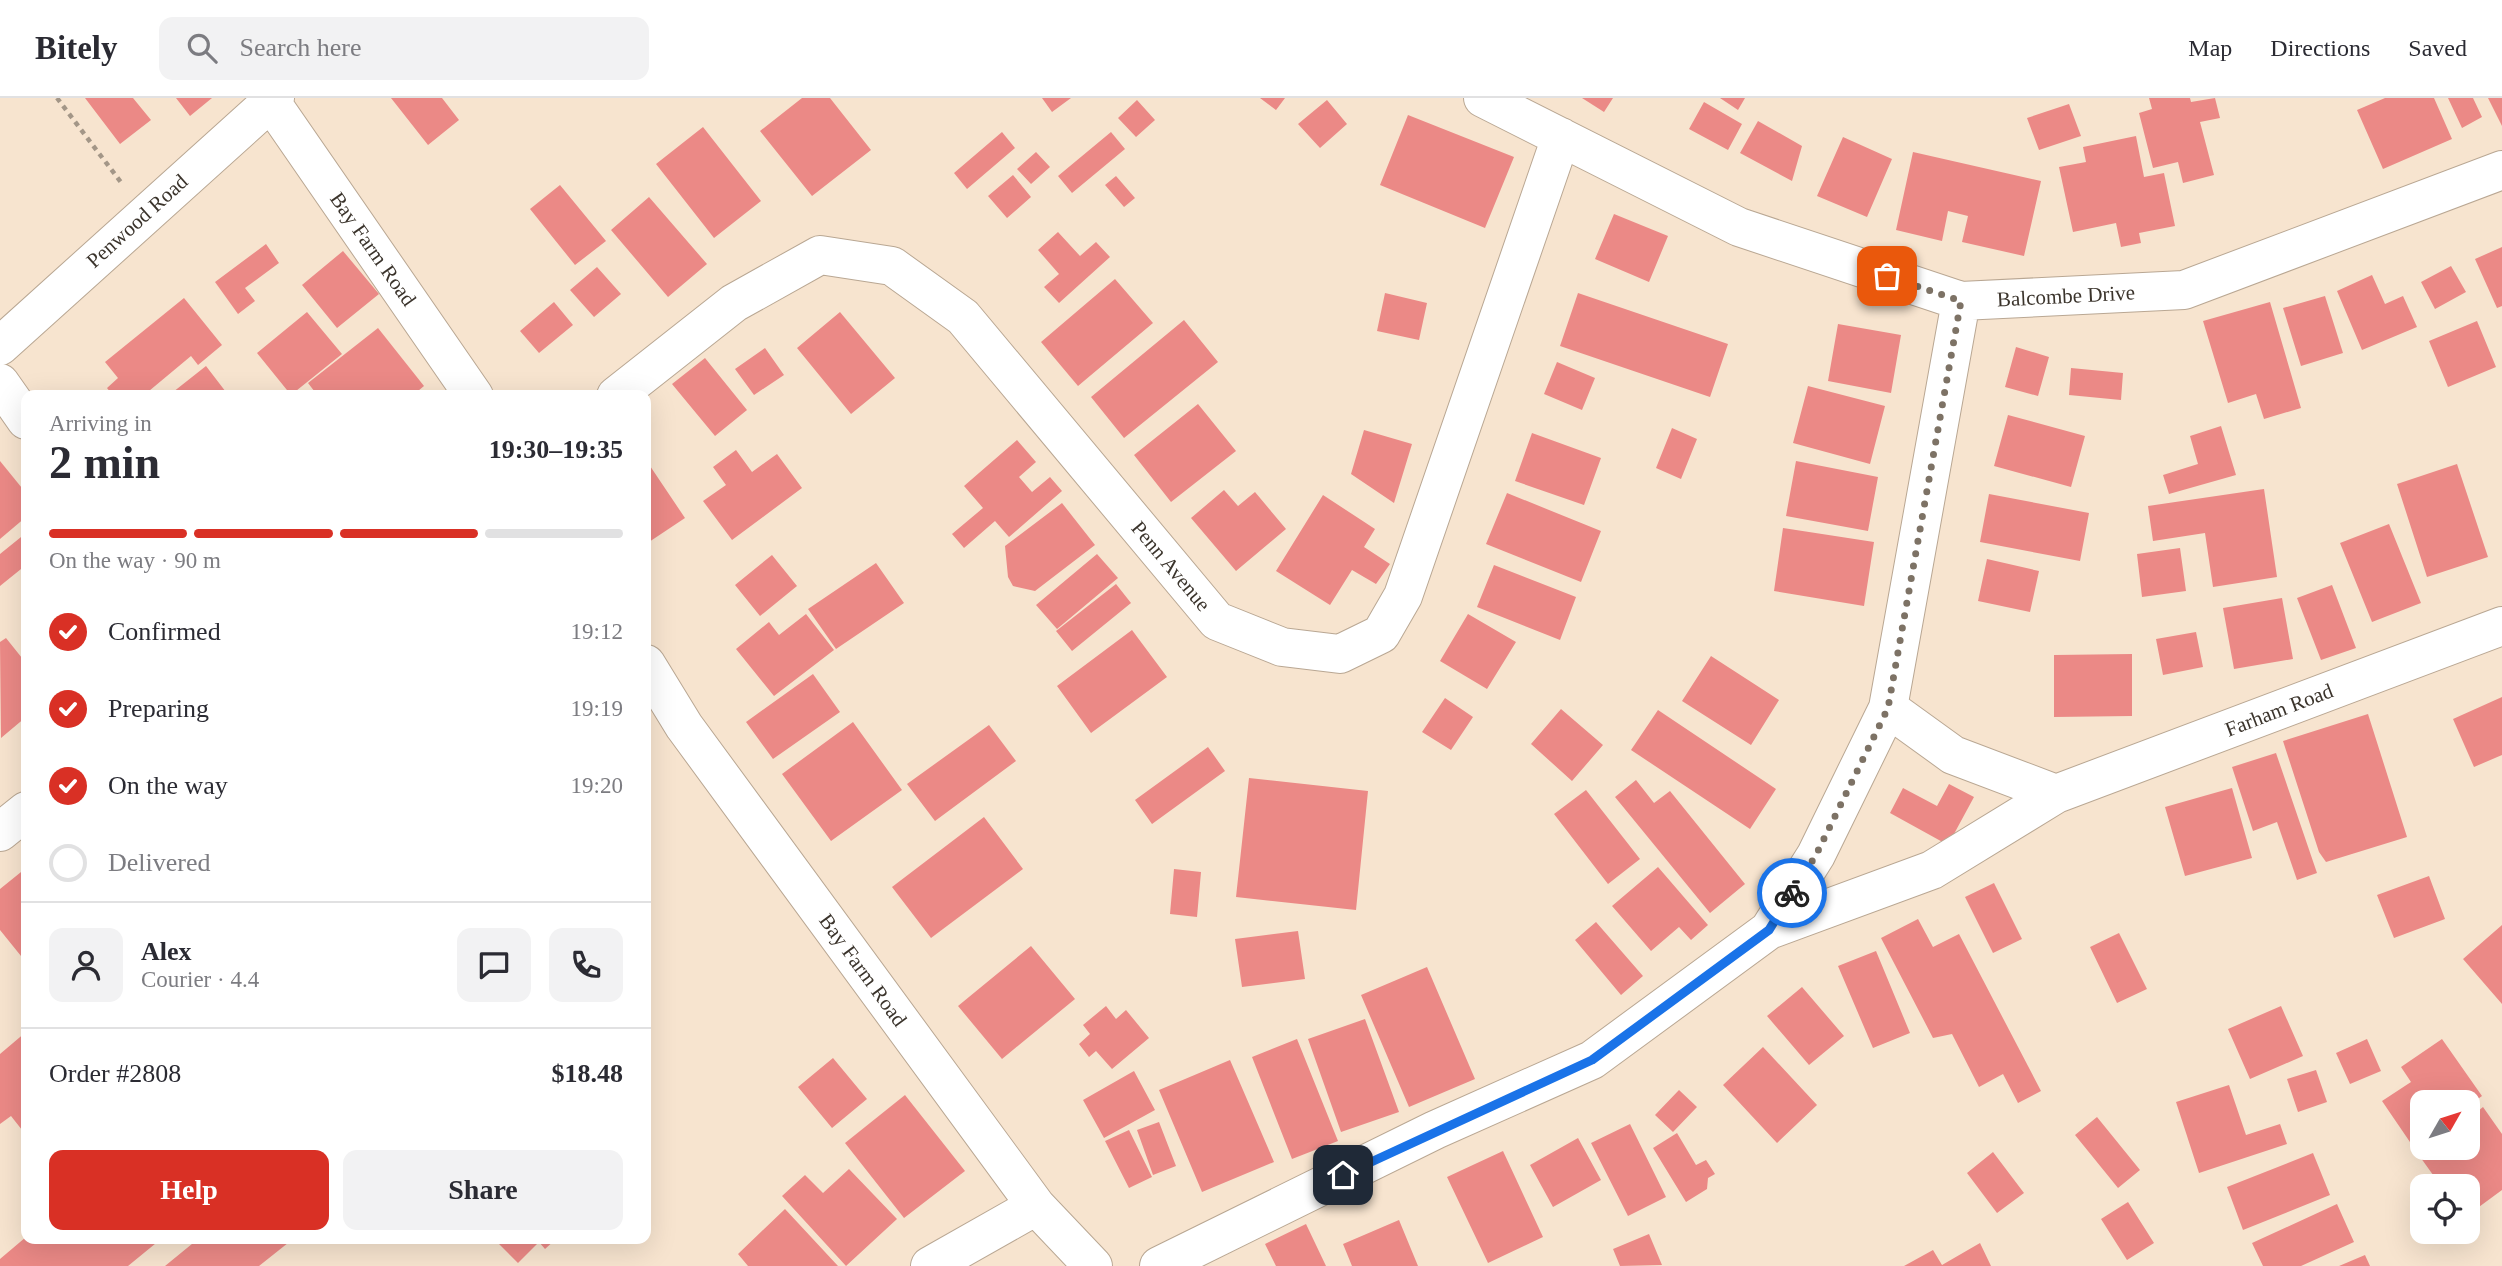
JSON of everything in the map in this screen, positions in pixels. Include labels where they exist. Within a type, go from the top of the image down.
[{"type":"street","name":"Balcombe Drive","points":[[1483,98],[1739,227],[1961,301],[2184,290],[2502,170]]},
{"type":"street","name":"Penwood Road","points":[[0,346],[273,100]]},
{"type":"street","name":"Bay Farm Road","points":[[273,100],[470,390]]},
{"type":"street","name":"Penn Avenue","points":[[625,390],[734,303],[820,256],[892,265],[963,317],[1217,621],[1282,647],[1340,654],[1381,634],[1403,596],[1561,137]]},
{"type":"street","points":[[1159,1266],[1435,1130],[1592,1060],[1769,930],[1816,855],[1888,708],[1961,301]]},
{"type":"street","points":[[0,383],[21,413]]},
{"type":"street","name":"Farham Road","points":[[1769,930],[1932,870],[2056,794],[2502,626]]},
{"type":"street","name":"Bay Farm Road","points":[[651,672],[684,726],[1036,1206],[1093,1266]]},
{"type":"street","points":[[1888,708],[1953,755],[2056,794]]},
{"type":"street","points":[[0,832],[21,815]]},
{"type":"street","points":[[930,1266],[1036,1206]]},
{"type":"path","points":[[57,98],[144,214]]},
{"type":"building","points":[[85,98],[133,98],[151,120],[120,144]]},
{"type":"building","points":[[176,98],[212,98],[190,116]]},
{"type":"building","points":[[391,98],[442,98],[459,120],[428,145]]},
{"type":"building","points":[[802,98],[830,98],[871,150],[812,196],[760,131]]},
{"type":"building","points":[[1042,98],[1071,98],[1052,112]]},
{"type":"building","points":[[1260,98],[1285,98],[1276,110]]},
{"type":"building","points":[[1582,98],[1613,98],[1604,112]]},
{"type":"building","points":[[1720,98],[1745,98],[1738,110]]},
{"type":"building","points":[[2149,98],[2190,98],[2191,102],[2215,98],[2220,118],[2200,122],[2214,175],[2183,183],[2178,162],[2153,168],[2139,113],[2152,109]]},
{"type":"building","points":[[2385,98],[2434,98],[2452,139],[2383,169],[2357,110]]},
{"type":"building","points":[[2448,98],[2473,98],[2482,117],[2462,128]]},
{"type":"building","points":[[2488,98],[2502,98],[2502,126]]},
{"type":"building","points":[[1137,100],[1155,120],[1136,137],[1118,118]]},
{"type":"building","points":[[1327,100],[1347,124],[1320,148],[1298,124]]},
{"type":"building","points":[[1704,102],[1742,124],[1728,150],[1689,129]]},
{"type":"building","points":[[2069,104],[2081,136],[2039,150],[2027,118]]},
{"type":"building","points":[[1408,115],[1514,157],[1485,228],[1380,185]]},
{"type":"building","points":[[1758,121],[1802,146],[1792,181],[1740,153]]},
{"type":"building","points":[[703,127],[761,201],[714,238],[656,164]]},
{"type":"building","points":[[1002,132],[1015,148],[967,189],[954,173]]},
{"type":"building","points":[[1111,132],[1125,149],[1072,193],[1058,176]]},
{"type":"building","points":[[2136,136],[2144,177],[2164,173],[2175,226],[2139,233],[2141,243],[2121,247],[2116,223],[2073,232],[2059,167],[2086,162],[2083,147]]},
{"type":"building","points":[[1843,137],[1892,159],[1867,217],[1817,196]]},
{"type":"building","points":[[1036,152],[1050,167],[1031,184],[1017,169]]},
{"type":"building","points":[[1913,152],[2041,181],[2024,256],[1962,242],[1968,216],[1948,211],[1942,241],[1896,230]]},
{"type":"building","points":[[1013,175],[1031,197],[1007,218],[988,196]]},
{"type":"building","points":[[1116,176],[1135,198],[1124,207],[1105,185]]},
{"type":"building","points":[[560,185],[606,241],[575,265],[530,209]]},
{"type":"building","points":[[649,197],[707,264],[668,297],[611,230]]},
{"type":"building","points":[[1614,214],[1668,236],[1649,282],[1595,259]]},
{"type":"building","points":[[1058,232],[1080,256],[1096,242],[1110,257],[1059,303],[1044,287],[1059,274],[1038,250]]},
{"type":"building","points":[[266,244],[279,263],[245,288],[255,301],[238,314],[215,282]]},
{"type":"building","points":[[2502,247],[2502,306],[2497,308],[2475,259]]},
{"type":"building","points":[[343,251],[379,294],[337,328],[302,285]]},
{"type":"building","points":[[2451,266],[2466,292],[2435,309],[2421,282]]},
{"type":"building","points":[[597,267],[621,294],[594,317],[570,290]]},
{"type":"building","points":[[2372,275],[2385,304],[2403,296],[2417,327],[2362,350],[2337,291]]},
{"type":"building","points":[[1115,279],[1153,323],[1078,386],[1041,342]]},
{"type":"building","points":[[1385,293],[1427,303],[1419,340],[1377,331]]},
{"type":"building","points":[[1578,293],[1728,344],[1710,397],[1560,346]]},
{"type":"building","points":[[2325,296],[2343,353],[2301,366],[2283,308]]},
{"type":"building","points":[[184,298],[222,345],[198,365],[191,356],[150,390],[108,390],[107,388],[118,378],[105,362]]},
{"type":"building","points":[[554,302],[573,325],[539,353],[520,331]]},
{"type":"building","points":[[2270,302],[2301,408],[2264,419],[2256,394],[2228,403],[2203,321]]},
{"type":"building","points":[[307,312],[342,354],[297,390],[287,390],[257,353]]},
{"type":"building","points":[[840,312],[895,378],[851,414],[797,348]]},
{"type":"building","points":[[1184,320],[1218,362],[1124,438],[1091,397]]},
{"type":"building","points":[[2477,321],[2496,367],[2448,387],[2429,341]]},
{"type":"building","points":[[1838,324],[1901,335],[1891,393],[1828,381]]},
{"type":"building","points":[[378,328],[424,386],[419,390],[313,390],[308,383]]},
{"type":"building","points":[[2016,347],[2049,357],[2038,396],[2005,387]]},
{"type":"building","points":[[765,348],[784,375],[754,395],[735,369]]},
{"type":"building","points":[[705,358],[747,410],[715,436],[672,384]]},
{"type":"building","points":[[1557,362],[1595,378],[1582,410],[1544,394]]},
{"type":"building","points":[[206,366],[224,390],[176,390]]},
{"type":"building","points":[[2071,368],[2123,373],[2121,400],[2069,395]]},
{"type":"building","points":[[1808,386],[1885,406],[1870,464],[1793,443]]},
{"type":"building","points":[[1198,404],[1236,451],[1171,502],[1134,455]]},
{"type":"building","points":[[2008,415],[2085,436],[2071,487],[1994,466]]},
{"type":"building","points":[[2221,426],[2236,475],[2169,494],[2163,475],[2198,464],[2190,436]]},
{"type":"building","points":[[1672,428],[1697,439],[1681,479],[1656,468]]},
{"type":"building","points":[[1364,430],[1412,444],[1394,503],[1351,474]]},
{"type":"building","points":[[1532,433],[1601,458],[1584,505],[1515,481]]},
{"type":"building","points":[[1017,440],[1036,462],[1019,477],[1032,492],[1050,477],[1062,491],[1009,537],[995,521],[964,548],[952,534],[983,508],[964,486]]},
{"type":"building","points":[[736,450],[752,472],[777,454],[802,488],[732,540],[703,501],[726,485],[713,467]]},
{"type":"building","points":[[0,461],[21,487],[21,521],[0,539]]},
{"type":"building","points":[[1796,461],[1878,477],[1868,531],[1786,516]]},
{"type":"building","points":[[2457,464],[2488,557],[2427,577],[2397,484]]},
{"type":"building","points":[[651,467],[685,518],[651,541]]},
{"type":"building","points":[[2264,489],[2277,577],[2213,587],[2205,533],[2153,541],[2148,506]]},
{"type":"building","points":[[1224,490],[1238,506],[1255,492],[1286,529],[1236,571],[1191,518]]},
{"type":"building","points":[[1507,493],[1601,531],[1581,582],[1486,544]]},
{"type":"building","points":[[1989,494],[2089,513],[2080,561],[1980,542]]},
{"type":"building","points":[[1323,495],[1375,529],[1364,547],[1390,564],[1376,584],[1352,570],[1330,605],[1276,571]]},
{"type":"building","points":[[1062,503],[1095,545],[1035,591],[1013,586],[1008,577],[1005,546]]},
{"type":"building","points":[[2389,524],[2421,603],[2372,622],[2340,543]]},
{"type":"building","points":[[1783,528],[1874,542],[1864,606],[1774,591]]},
{"type":"building","points":[[21,537],[21,569],[0,586],[0,554]]},
{"type":"building","points":[[2180,548],[2186,591],[2142,597],[2137,554]]},
{"type":"building","points":[[1097,554],[1118,578],[1057,629],[1036,605]]},
{"type":"building","points":[[772,555],[797,586],[760,616],[735,585]]},
{"type":"building","points":[[1987,559],[2039,571],[2030,612],[1978,601]]},
{"type":"building","points":[[876,563],[904,603],[836,649],[808,609]]},
{"type":"building","points":[[1494,565],[1576,597],[1560,640],[1477,607]]},
{"type":"building","points":[[1116,584],[1131,603],[1072,651],[1056,631]]},
{"type":"building","points":[[2332,585],[2356,648],[2321,660],[2297,598]]},
{"type":"building","points":[[2282,598],[2293,659],[2234,669],[2223,608]]},
{"type":"building","points":[[806,614],[834,650],[774,696],[736,649],[769,622],[779,635]]},
{"type":"building","points":[[1468,614],[1516,642],[1487,689],[1440,661]]},
{"type":"building","points":[[1132,630],[1167,677],[1091,733],[1057,686]]},
{"type":"building","points":[[2196,632],[2203,667],[2163,675],[2156,639]]},
{"type":"building","points":[[6,638],[21,657],[21,721],[1,738],[0,642]]},
{"type":"building","points":[[2132,654],[2132,716],[2054,717],[2054,655]]},
{"type":"building","points":[[1711,656],[1779,700],[1751,745],[1682,701]]},
{"type":"building","points":[[813,674],[840,712],[773,759],[746,722]]},
{"type":"building","points":[[2502,697],[2502,755],[2474,767],[2453,719]]},
{"type":"building","points":[[1445,698],[1473,717],[1451,750],[1422,732]]},
{"type":"building","points":[[1561,709],[1603,745],[1572,781],[1531,744]]},
{"type":"building","points":[[1658,710],[1776,789],[1750,829],[1631,750]]},
{"type":"building","points":[[2368,714],[2407,837],[2326,862],[2319,852],[2283,741]]},
{"type":"building","points":[[853,722],[902,790],[831,841],[782,774]]},
{"type":"building","points":[[989,725],[1016,761],[935,821],[907,784]]},
{"type":"building","points":[[1208,747],[1225,771],[1152,824],[1135,800]]},
{"type":"building","points":[[2276,753],[2317,873],[2297,880],[2277,822],[2253,831],[2232,767]]},
{"type":"building","points":[[1249,778],[1368,791],[1356,910],[1236,897]]},
{"type":"building","points":[[1636,780],[1654,803],[1670,791],[1745,884],[1710,913],[1615,797]]},
{"type":"building","points":[[1949,784],[1974,797],[1948,845],[1890,813],[1903,788],[1937,806]]},
{"type":"building","points":[[2232,788],[2252,858],[2185,876],[2165,807]]},
{"type":"building","points":[[1586,790],[1640,859],[1608,884],[1554,814]]},
{"type":"building","points":[[984,817],[1023,869],[931,938],[892,887]]},
{"type":"building","points":[[1658,867],[1708,925],[1691,940],[1679,927],[1651,951],[1612,906]]},
{"type":"building","points":[[1174,869],[1201,872],[1197,917],[1170,914]]},
{"type":"building","points":[[21,872],[21,956],[0,930],[0,889]]},
{"type":"building","points":[[2429,876],[2445,919],[2394,938],[2377,895]]},
{"type":"building","points":[[1994,883],[2022,939],[1993,953],[1965,897]]},
{"type":"building","points":[[1918,919],[1933,947],[1959,934],[2041,1091],[2018,1103],[2003,1074],[1979,1087],[1952,1034],[1933,1038],[1881,938]]},
{"type":"building","points":[[1596,922],[1643,976],[1621,995],[1575,940]]},
{"type":"building","points":[[2502,925],[2502,1004],[2463,959]]},
{"type":"building","points":[[1298,931],[1305,979],[1242,987],[1235,939]]},
{"type":"building","points":[[2119,933],[2147,989],[2117,1003],[2090,947]]},
{"type":"building","points":[[1031,946],[1075,999],[1002,1059],[958,1006]]},
{"type":"building","points":[[1876,951],[1910,1033],[1873,1048],[1838,966]]},
{"type":"building","points":[[1427,967],[1475,1079],[1409,1107],[1361,995]]},
{"type":"building","points":[[1802,987],[1844,1036],[1809,1065],[1767,1016]]},
{"type":"building","points":[[1106,1006],[1116,1019],[1126,1010],[1149,1038],[1112,1069],[1096,1051],[1089,1057],[1079,1044],[1090,1034],[1083,1025]]},
{"type":"building","points":[[2281,1006],[2303,1056],[2250,1079],[2228,1029]]},
{"type":"building","points":[[1365,1019],[1399,1112],[1341,1132],[1308,1039]]},
{"type":"building","points":[[21,1036],[21,1129],[11,1116],[0,1124],[0,1054]]},
{"type":"building","points":[[1297,1039],[1338,1141],[1292,1159],[1252,1057]]},
{"type":"building","points":[[2367,1039],[2381,1071],[2350,1084],[2336,1053]]},
{"type":"building","points":[[2442,1039],[2478,1090],[2410,1090],[2410,1142],[2382,1101],[2411,1082],[2401,1067]]},
{"type":"building","points":[[1763,1047],[1817,1105],[1777,1143],[1723,1085]]},
{"type":"building","points":[[833,1058],[867,1099],[832,1128],[798,1087]]},
{"type":"building","points":[[1230,1060],[1274,1162],[1202,1192],[1159,1090]]},
{"type":"building","points":[[2316,1070],[2327,1102],[2298,1112],[2287,1079]]},
{"type":"building","points":[[1134,1071],[1155,1110],[1104,1138],[1083,1100]]},
{"type":"building","points":[[2229,1085],[2246,1135],[2280,1124],[2287,1144],[2199,1173],[2176,1102]]},
{"type":"building","points":[[1679,1090],[1697,1107],[1673,1132],[1655,1115]]},
{"type":"building","points":[[905,1095],[965,1171],[904,1218],[845,1143]]},
{"type":"building","points":[[2483,1107],[2502,1134],[2502,1190],[2480,1206],[2480,1174],[2432,1174],[2422,1160],[2480,1160],[2480,1109]]},
{"type":"building","points":[[2097,1117],[2140,1170],[2118,1188],[2075,1135]]},
{"type":"building","points":[[1159,1122],[1176,1166],[1153,1175],[1137,1130]]},
{"type":"building","points":[[1630,1124],[1666,1197],[1628,1216],[1591,1143]]},
{"type":"building","points":[[1129,1130],[1152,1177],[1129,1188],[1105,1141]]},
{"type":"building","points":[[1677,1133],[1696,1165],[1706,1160],[1715,1174],[1708,1178],[1707,1189],[1686,1202],[1653,1148]]},
{"type":"building","points":[[1578,1138],[1601,1180],[1553,1207],[1530,1165]]},
{"type":"building","points":[[1503,1151],[1543,1237],[1488,1263],[1447,1177]]},
{"type":"building","points":[[1993,1152],[2024,1193],[1997,1213],[1967,1173]]},
{"type":"building","points":[[2313,1153],[2330,1195],[2243,1230],[2227,1187]]},
{"type":"building","points":[[849,1169],[897,1219],[846,1266],[782,1196],[805,1175],[823,1193]]},
{"type":"building","points":[[2128,1202],[2154,1243],[2127,1260],[2101,1219]]},
{"type":"building","points":[[2337,1204],[2354,1242],[2301,1266],[2263,1266],[2252,1243]]},
{"type":"building","points":[[785,1209],[838,1266],[748,1266],[738,1254]]},
{"type":"building","points":[[1399,1220],[1418,1266],[1352,1266],[1343,1244]]},
{"type":"building","points":[[1306,1224],[1326,1266],[1276,1266],[1265,1244]]},
{"type":"building","points":[[1649,1234],[1662,1265],[1620,1266],[1613,1249]]},
{"type":"building","points":[[21,1241],[21,1244],[155,1244],[128,1266],[0,1266],[0,1259]]},
{"type":"building","points":[[1980,1243],[1991,1266],[1904,1266],[1933,1250],[1942,1265]]},
{"type":"building","points":[[192,1244],[287,1244],[259,1266],[165,1266]]},
{"type":"building","points":[[499,1244],[537,1244],[518,1263]]},
{"type":"building","points":[[2365,1255],[2370,1266],[2339,1266]]},
{"type":"way so far","points":[[1792,893],[1816,855],[1888,708],[1961,301],[1887,276]]},
{"type":"route","points":[[1343,1175],[1435,1130],[1592,1060],[1769,930],[1792,893]]}]
